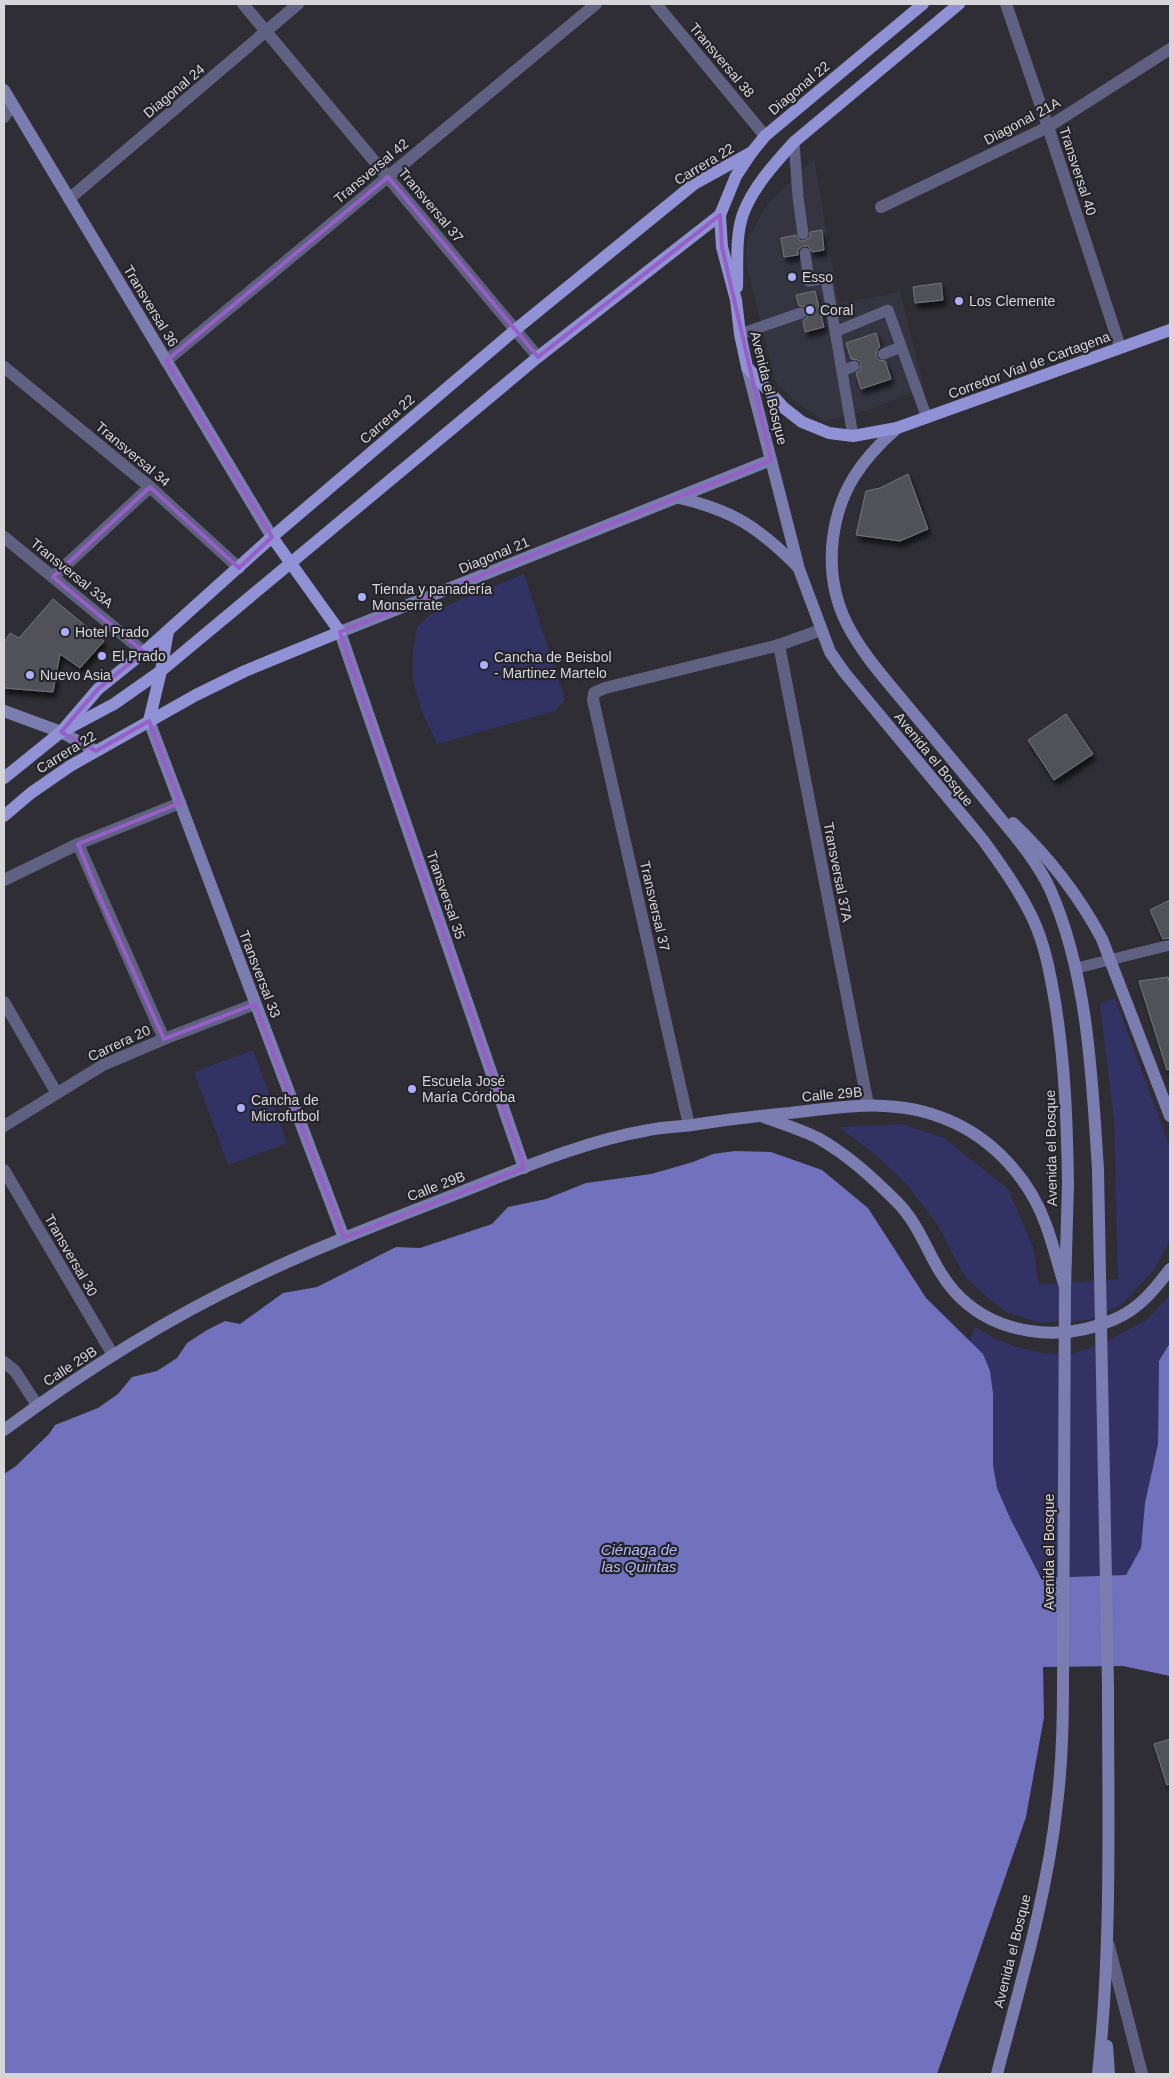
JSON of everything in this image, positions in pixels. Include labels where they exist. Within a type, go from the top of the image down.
[{"type":"main road","name":"Diagonal 22","points":[[720,215],[736,176],[752,152],[766,136],[923,4]]},
{"type":"main road","points":[[794,142],[959,4]]},
{"type":"main road","points":[[910,15],[926,32]]},
{"type":"main road","name":"Transversal 36","points":[[4,90],[272,537]]},
{"type":"main road","name":"Avenida el Bosque","points":[[736,300],[739,238],[743,214],[757,188],[794,142]]},
{"type":"main road","name":"Carrera 22","points":[[4,778],[61,732],[98,689],[144,652],[272,537],[515,330],[694,184],[752,152]]},
{"type":"main road","name":"Avenida el Bosque","points":[[720,215],[722,248],[736,300],[740,334],[747,367],[799,569],[830,652],[844,672],[983,840],[1004,869],[1032,918],[1050,970],[1059,1028],[1067,1098],[1068,1184],[1065,1289],[1063,1746],[1057,1806],[1048,1865],[997,2074]]},
{"type":"main road","name":"Carrera 22","points":[[61,732],[114,704],[161,671],[538,357],[720,215]]},
{"type":"main road","name":"Corredor Vial de Cartagena","points":[[747,367],[784,408],[802,422],[829,433],[853,436],[897,428],[927,418],[1170,330]]},
{"type":"main road","name":"Avenida el Bosque","points":[[897,428],[875,447],[857,470],[844,496],[835,523],[831,552],[840,610],[861,650],[989,804],[1034,862],[1049,887],[1077,968],[1093,1086],[1098,1170],[1108,1686],[1108,1943],[1105,2011],[1098,2074]]},
{"type":"main road","name":"Diagonal 21","points":[[149,721],[245,671],[772,460]]},
{"type":"main road","points":[[679,498],[707,504],[733,515],[758,530],[799,569]]},
{"type":"main road","points":[[272,537],[340,632]]},
{"type":"main road","points":[[149,721],[168,631]]},
{"type":"main road","name":"Transversal 35","points":[[340,632],[524,1168]]},
{"type":"main road","points":[[4,711],[61,732],[96,751]]},
{"type":"main road","name":"Carrera 22","points":[[4,816],[54,776],[149,721]]},
{"type":"main road","name":"Transversal 33","points":[[149,721],[344,1238]]},
{"type":"main road","points":[[989,804],[1020,829],[1054,864],[1088,913],[1112,960],[1170,1116]]},
{"type":"main road","name":"Calle 29B","points":[[4,1430],[37,1405],[113,1356],[218,1295],[344,1238],[524,1168],[603,1141],[648,1130],[759,1115],[868,1105],[897,1105],[923,1110],[950,1120],[975,1134],[997,1152],[1017,1173],[1033,1196],[1046,1222],[1065,1289]]},
{"type":"main road","points":[[759,1115],[817,1138],[850,1159],[874,1179],[911,1218],[923,1237],[940,1274],[956,1293],[975,1309],[996,1321],[1025,1331],[1040,1333],[1086,1330],[1116,1319],[1137,1306],[1156,1289],[1170,1269]]},
{"type":"main road","name":"Avenida el Bosque","points":[[1105,2011],[1109,2074]]},
{"type":"street","name":"Transversal 37","points":[[243,4],[538,357]]},
{"type":"street","name":"Diagonal 24","points":[[69,199],[298,4]]},
{"type":"street","name":"Transversal 42","points":[[166,361],[596,4]]},
{"type":"street","name":"Transversal 38","points":[[656,4],[766,136]]},
{"type":"street","name":"Transversal 40","points":[[1006,4],[1120,347]]},
{"type":"street","name":"Diagonal 21A","points":[[881,207],[1048,127],[1170,49]]},
{"type":"street","points":[[4,117],[12,104]]},
{"type":"street","name":"Transversal 34","points":[[4,367],[150,487],[239,568]]},
{"type":"street","points":[[53,578],[150,487]]},
{"type":"street","name":"Transversal 33A","points":[[4,537],[144,652]]},
{"type":"street","points":[[779,645],[821,630]]},
{"type":"street","name":"Transversal 37","points":[[689,1125],[592,700],[594,693],[605,688],[779,645]]},
{"type":"street","name":"Transversal 37A","points":[[779,645],[868,1105]]},
{"type":"street","points":[[4,880],[78,844],[180,803]]},
{"type":"street","points":[[78,844],[164,1039]]},
{"type":"street","points":[[4,1002],[56,1092]]},
{"type":"street","name":"Carrera 20","points":[[4,1126],[56,1092],[103,1065],[255,1004]]},
{"type":"street","name":"Transversal 30","points":[[4,1170],[113,1356]]},
{"type":"street","points":[[4,1362],[14,1371],[37,1405]]},
{"type":"street","points":[[1108,1943],[1142,2074]]},
{"type":"lane","points":[[794,142],[803,234]]},
{"type":"lane","points":[[805,253],[809,281],[826,278],[825,306],[836,332],[853,436]]},
{"type":"lane","points":[[836,332],[888,310],[927,418]]},
{"type":"lane","points":[[740,334],[801,313]]},
{"type":"lane","points":[[883,354],[901,347]]},
{"type":"lane","points":[[842,372],[854,366]]},
{"type":"lane","points":[[1077,968],[1169,950]]},
{"type":"highlighted area","points":[[388,177],[538,357],[720,215],[722,247],[771,460],[340,632],[524,1168],[344,1238],[255,1004],[164,1039],[97,891],[78,844],[180,803],[149,721],[96,751],[61,732],[98,689],[144,652],[53,577],[150,487],[239,568],[272,537],[166,361]]},
{"type":"shaded area","name":"Esso","points":[[814,159],[839,303],[900,292],[924,388],[866,411],[825,421],[794,401],[775,381],[746,262],[747,239],[769,202]]},
{"type":"shaded area","name":"Cancha de Beisbol - Martinez Martelo","points":[[524,574],[565,699],[555,711],[437,744],[421,710],[413,680],[413,651],[417,627],[431,614],[457,601]]},
{"type":"shaded area","points":[[1115,998],[1169,1145],[1170,1240],[1154,1270],[1121,1305],[1088,1320],[1041,1323],[1008,1313],[965,1277],[937,1224],[907,1185],[876,1155],[839,1127],[902,1124],[944,1138],[1008,1189],[1033,1247],[1039,1285],[1118,1279],[1114,1120],[1100,1004]]},
{"type":"shaded area","name":"Cancha de Microfutbol","points":[[253,1050],[287,1143],[228,1165],[194,1072]]},
{"type":"shaded area","points":[[1170,1295],[1170,1343],[1159,1361],[1158,1444],[1145,1503],[1141,1548],[1126,1575],[1042,1578],[1010,1518],[997,1488],[993,1465],[993,1393],[983,1354],[970,1341],[975,1327],[994,1338],[1014,1346],[1042,1353],[1069,1355],[1104,1343],[1146,1320]]},
{"type":"water","name":"Ciénaga de las Quintas","points":[[735,1151],[771,1152],[822,1170],[868,1208],[926,1298],[983,1354],[990,1371],[993,1393],[993,1465],[997,1488],[1041,1578],[1126,1575],[1141,1548],[1145,1503],[1158,1444],[1159,1361],[1170,1343],[1170,1676],[1123,1666],[1043,1667],[1044,1717],[1026,1817],[937,2074],[4,2074],[4,1474],[16,1466],[49,1434],[55,1425],[98,1408],[118,1394],[132,1377],[157,1371],[177,1358],[187,1343],[207,1330],[225,1321],[240,1324],[283,1293],[317,1287],[396,1247],[420,1248],[492,1224],[508,1207],[546,1199],[586,1183],[651,1174],[713,1154]]},
{"type":"building","points":[[822,230],[824,250],[812,252],[808,246],[803,246],[798,250],[798,255],[784,257],[781,238],[796,235],[800,241],[804,241],[810,237],[810,232]]},
{"type":"building","points":[[941,283],[943,300],[915,303],[913,287]]},
{"type":"building","name":"Coral","points":[[815,291],[824,327],[805,332],[803,320],[807,318],[808,311],[806,307],[799,306],[796,295]]},
{"type":"building","points":[[876,333],[880,347],[877,350],[876,356],[879,360],[885,361],[891,379],[861,389],[856,373],[860,370],[861,364],[858,360],[851,359],[846,343]]},
{"type":"building","points":[[908,474],[928,529],[900,541],[856,535],[866,491],[880,488]]},
{"type":"building","points":[[53,599],[104,641],[80,668],[60,654],[53,692],[4,688],[4,642],[10,633],[19,638]]},
{"type":"building","points":[[1066,714],[1093,754],[1054,780],[1028,740]]},
{"type":"building","points":[[1170,900],[1170,938],[1163,939],[1150,910]]},
{"type":"building","points":[[1168,977],[1170,985],[1170,1069],[1167,1070],[1139,981]]},
{"type":"building","points":[[1170,1739],[1170,1784],[1167,1785],[1154,1744]]},
{"type":"place","name":"Esso","points":[[792,277]]},
{"type":"place","name":"Los Clemente","points":[[959,301]]},
{"type":"place","name":"Coral","points":[[810,310]]},
{"type":"place","name":"Tienda y panadería Monserrate","points":[[362,597]]},
{"type":"place","name":"Hotel Prado","points":[[65,632]]},
{"type":"place","name":"El Prado","points":[[102,656]]},
{"type":"place","name":"Cancha de Beisbol - Martinez Martelo","points":[[484,665]]},
{"type":"place","name":"Nuevo Asia","points":[[30,675]]},
{"type":"place","name":"Escuela José María Córdoba","points":[[412,1089]]},
{"type":"place","name":"Cancha de Microfutbol","points":[[241,1108]]}]
